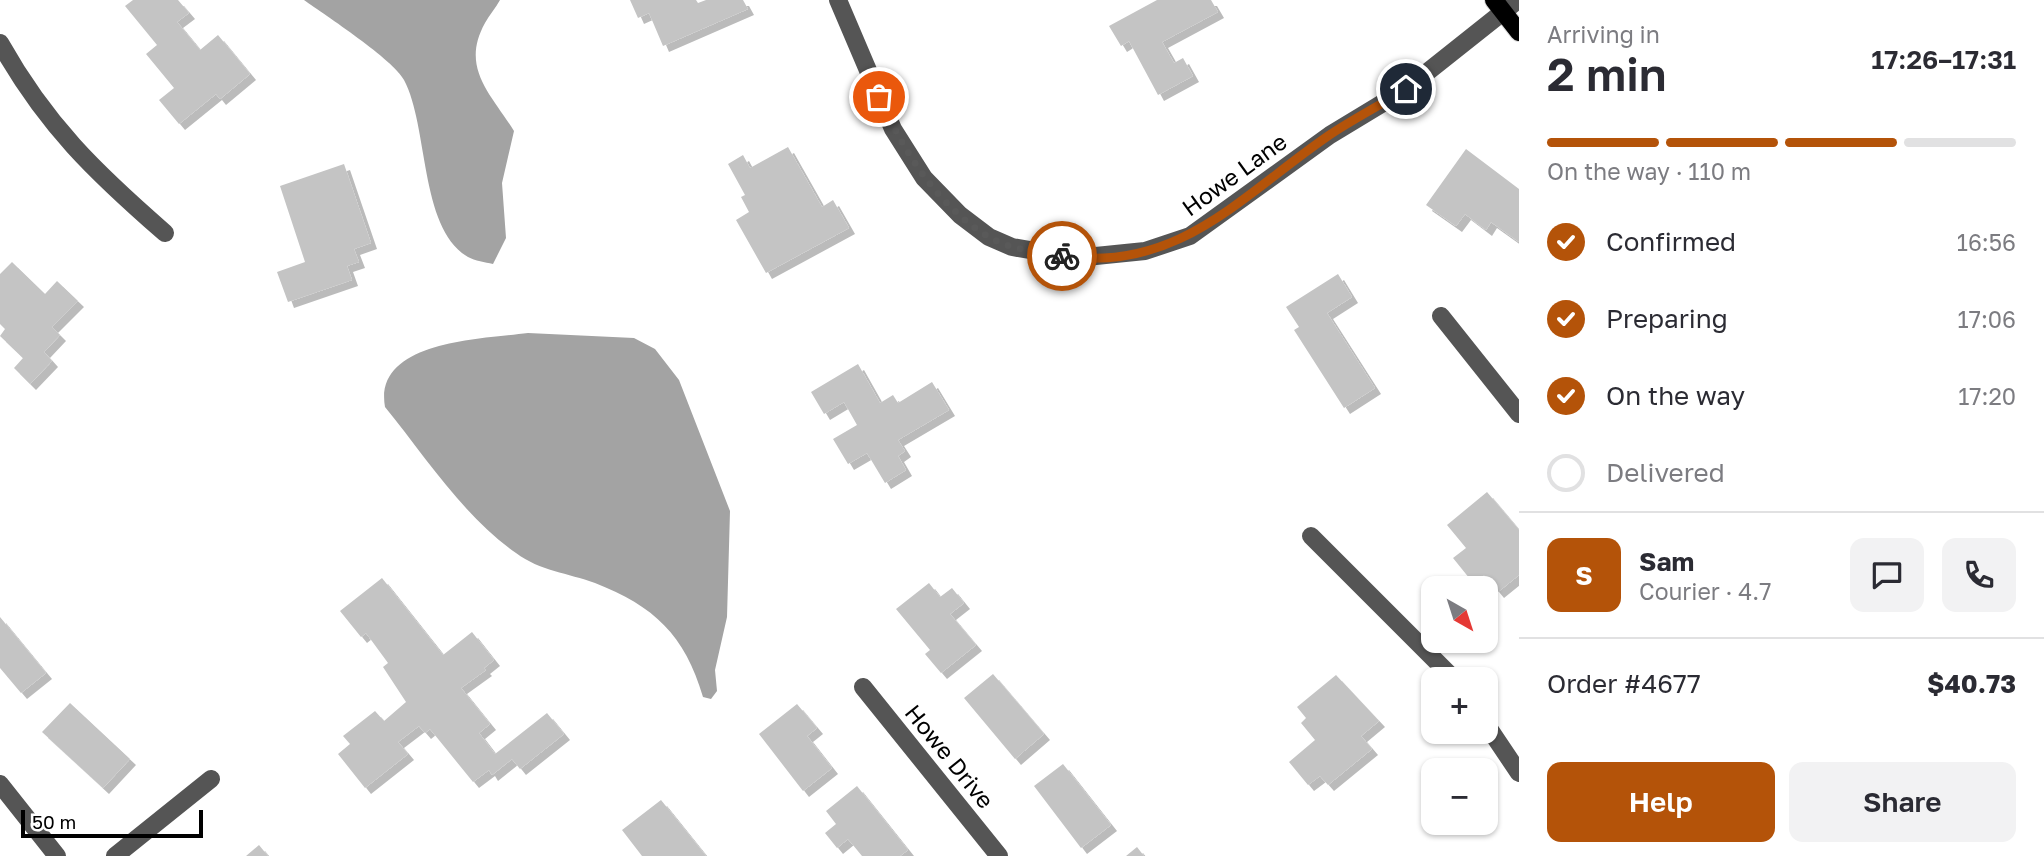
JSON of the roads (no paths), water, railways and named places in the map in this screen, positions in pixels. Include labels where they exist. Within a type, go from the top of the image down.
[{"type":"main road","points":[[1498,6],[1519,32]]},
{"type":"street","name":"Howe Lane","points":[[838,0],[893,129],[924,177],[960,215],[989,237],[1012,247],[1076,258],[1145,251],[1190,236],[1330,135],[1406,89],[1498,6],[1518,0]]},
{"type":"street","points":[[0,43],[17,73],[63,137],[92,168],[165,233]]},
{"type":"street","points":[[1441,316],[1519,414]]},
{"type":"street","points":[[1311,536],[1442,667]]},
{"type":"street","name":"Howe Drive","points":[[863,687],[999,856]]},
{"type":"street","points":[[1498,742],[1519,773]]},
{"type":"street","points":[[115,856],[211,779]]},
{"type":"street","points":[[0,785],[57,856]]}]
